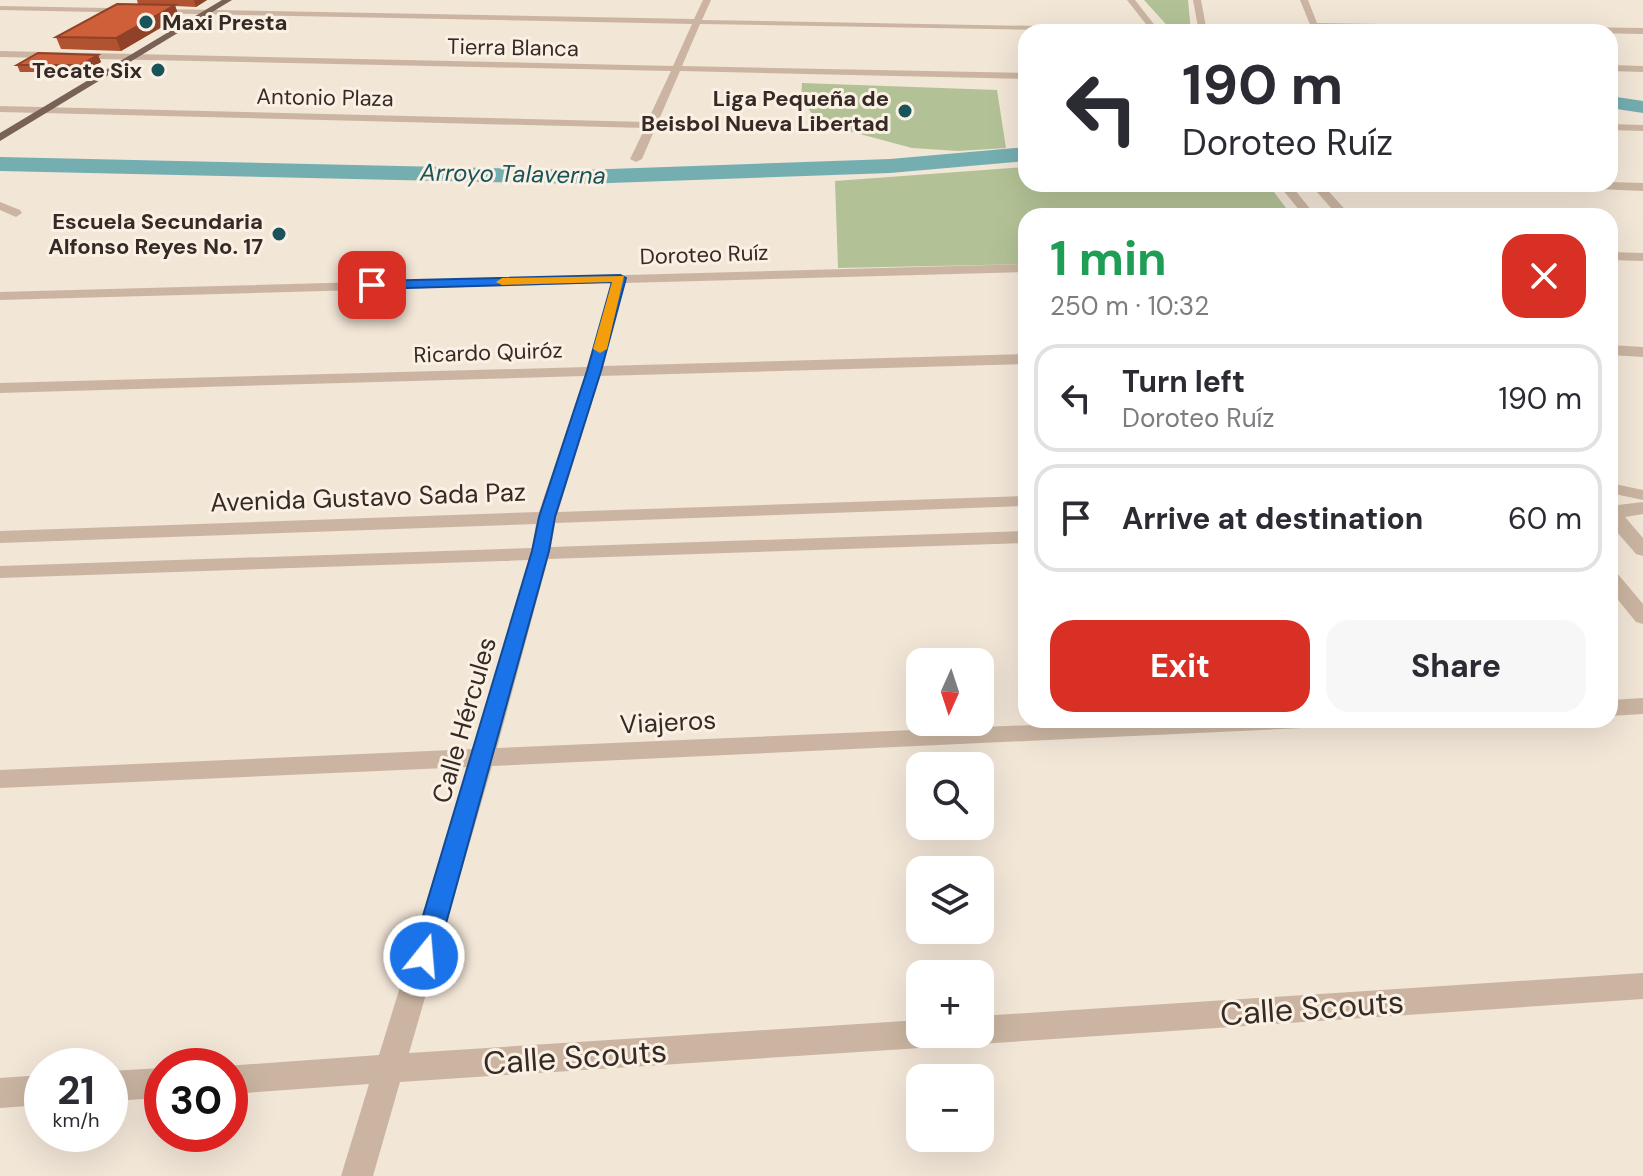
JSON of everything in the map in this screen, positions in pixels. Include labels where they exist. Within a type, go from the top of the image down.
[{"type":"main road","points":[[0,138],[228,0]]},
{"type":"street","points":[[636,159],[649,125],[679,69],[707,0]]},
{"type":"street","points":[[1131,0],[1150,24]]},
{"type":"street","points":[[1197,0],[1202,24]]},
{"type":"street","points":[[1304,0],[1314,24]]},
{"type":"street","points":[[0,8],[1018,28]]},
{"type":"street","points":[[1618,31],[1643,31]]},
{"type":"street","name":"Tierra Blanca","points":[[0,54],[1018,76]]},
{"type":"street","points":[[1618,68],[1643,69]]},
{"type":"street","name":"Antonio Plaza","points":[[0,109],[649,125]]},
{"type":"street","points":[[1618,127],[1643,128]]},
{"type":"street","points":[[1618,186],[1643,187]]},
{"type":"street","points":[[1290,192],[1304,208]]},
{"type":"street","points":[[1323,192],[1338,208]]},
{"type":"street","points":[[0,206],[16,213]]},
{"type":"street","points":[[1618,256],[1643,257]]},
{"type":"street","name":"Doroteo Ruíz","points":[[0,296],[1018,268]]},
{"type":"street","name":"Calle Hércules","points":[[357,1176],[483,758],[541,551],[547,517],[620,278]]},
{"type":"street","points":[[1618,350],[1643,352]]},
{"type":"street","name":"Ricardo Quiróz","points":[[0,388],[1018,359]]},
{"type":"street","points":[[1618,490],[1643,495]]},
{"type":"street","name":"Avenida Gustavo Sada Paz","points":[[0,537],[1018,501]]},
{"type":"street","points":[[1618,513],[1643,508]]},
{"type":"street","points":[[1618,522],[1643,550]]},
{"type":"street","points":[[0,572],[541,551],[1018,537]]},
{"type":"street","points":[[1618,587],[1643,617]]},
{"type":"street","points":[[1618,708],[1643,706]]},
{"type":"street","name":"Viajeros","points":[[0,779],[1158,728]]},
{"type":"street","name":"Calle Scouts","points":[[994,1029],[1643,986]]},
{"type":"street","name":"Calle Scouts","points":[[248,1078],[906,1035]]},
{"type":"street","points":[[0,1093],[24,1091]]},
{"type":"green space","points":[[1144,0],[1188,0],[1190,24],[1166,24]]},
{"type":"green space","name":"Liga Pequeña de Beisbol Nueva Libertad","points":[[802,83],[997,90],[1006,148],[958,151],[912,148],[819,123],[801,99]]},
{"type":"green space","points":[[1018,168],[1018,192],[1274,192],[1286,208],[1018,208],[1018,264],[838,268],[835,181]]},
{"type":"building","points":[[117,4],[175,5],[116,38],[56,37]]},
{"type":"building","points":[[38,53],[98,55],[80,65],[17,65]]},
{"type":"waterway","name":"Arroyo Talaverna","points":[[1618,103],[1643,107]]},
{"type":"waterway","name":"Arroyo Talaverna","points":[[0,164],[582,177],[890,166],[1018,155]]},
{"type":"slow traffic","points":[[502,282],[620,278],[600,349]]},
{"type":"place","name":"Maxi Presta","points":[[146,22]]},
{"type":"place","name":"Tecate Six","points":[[158,70]]},
{"type":"place","name":"Liga Pequeña de Beisbol Nueva Libertad","points":[[905,111]]},
{"type":"place","name":"Escuela Secundaria Alfonso Reyes No. 17","points":[[279,234]]},
{"type":"route","points":[[372,285],[620,278],[547,517],[541,551],[424,956]]}]
